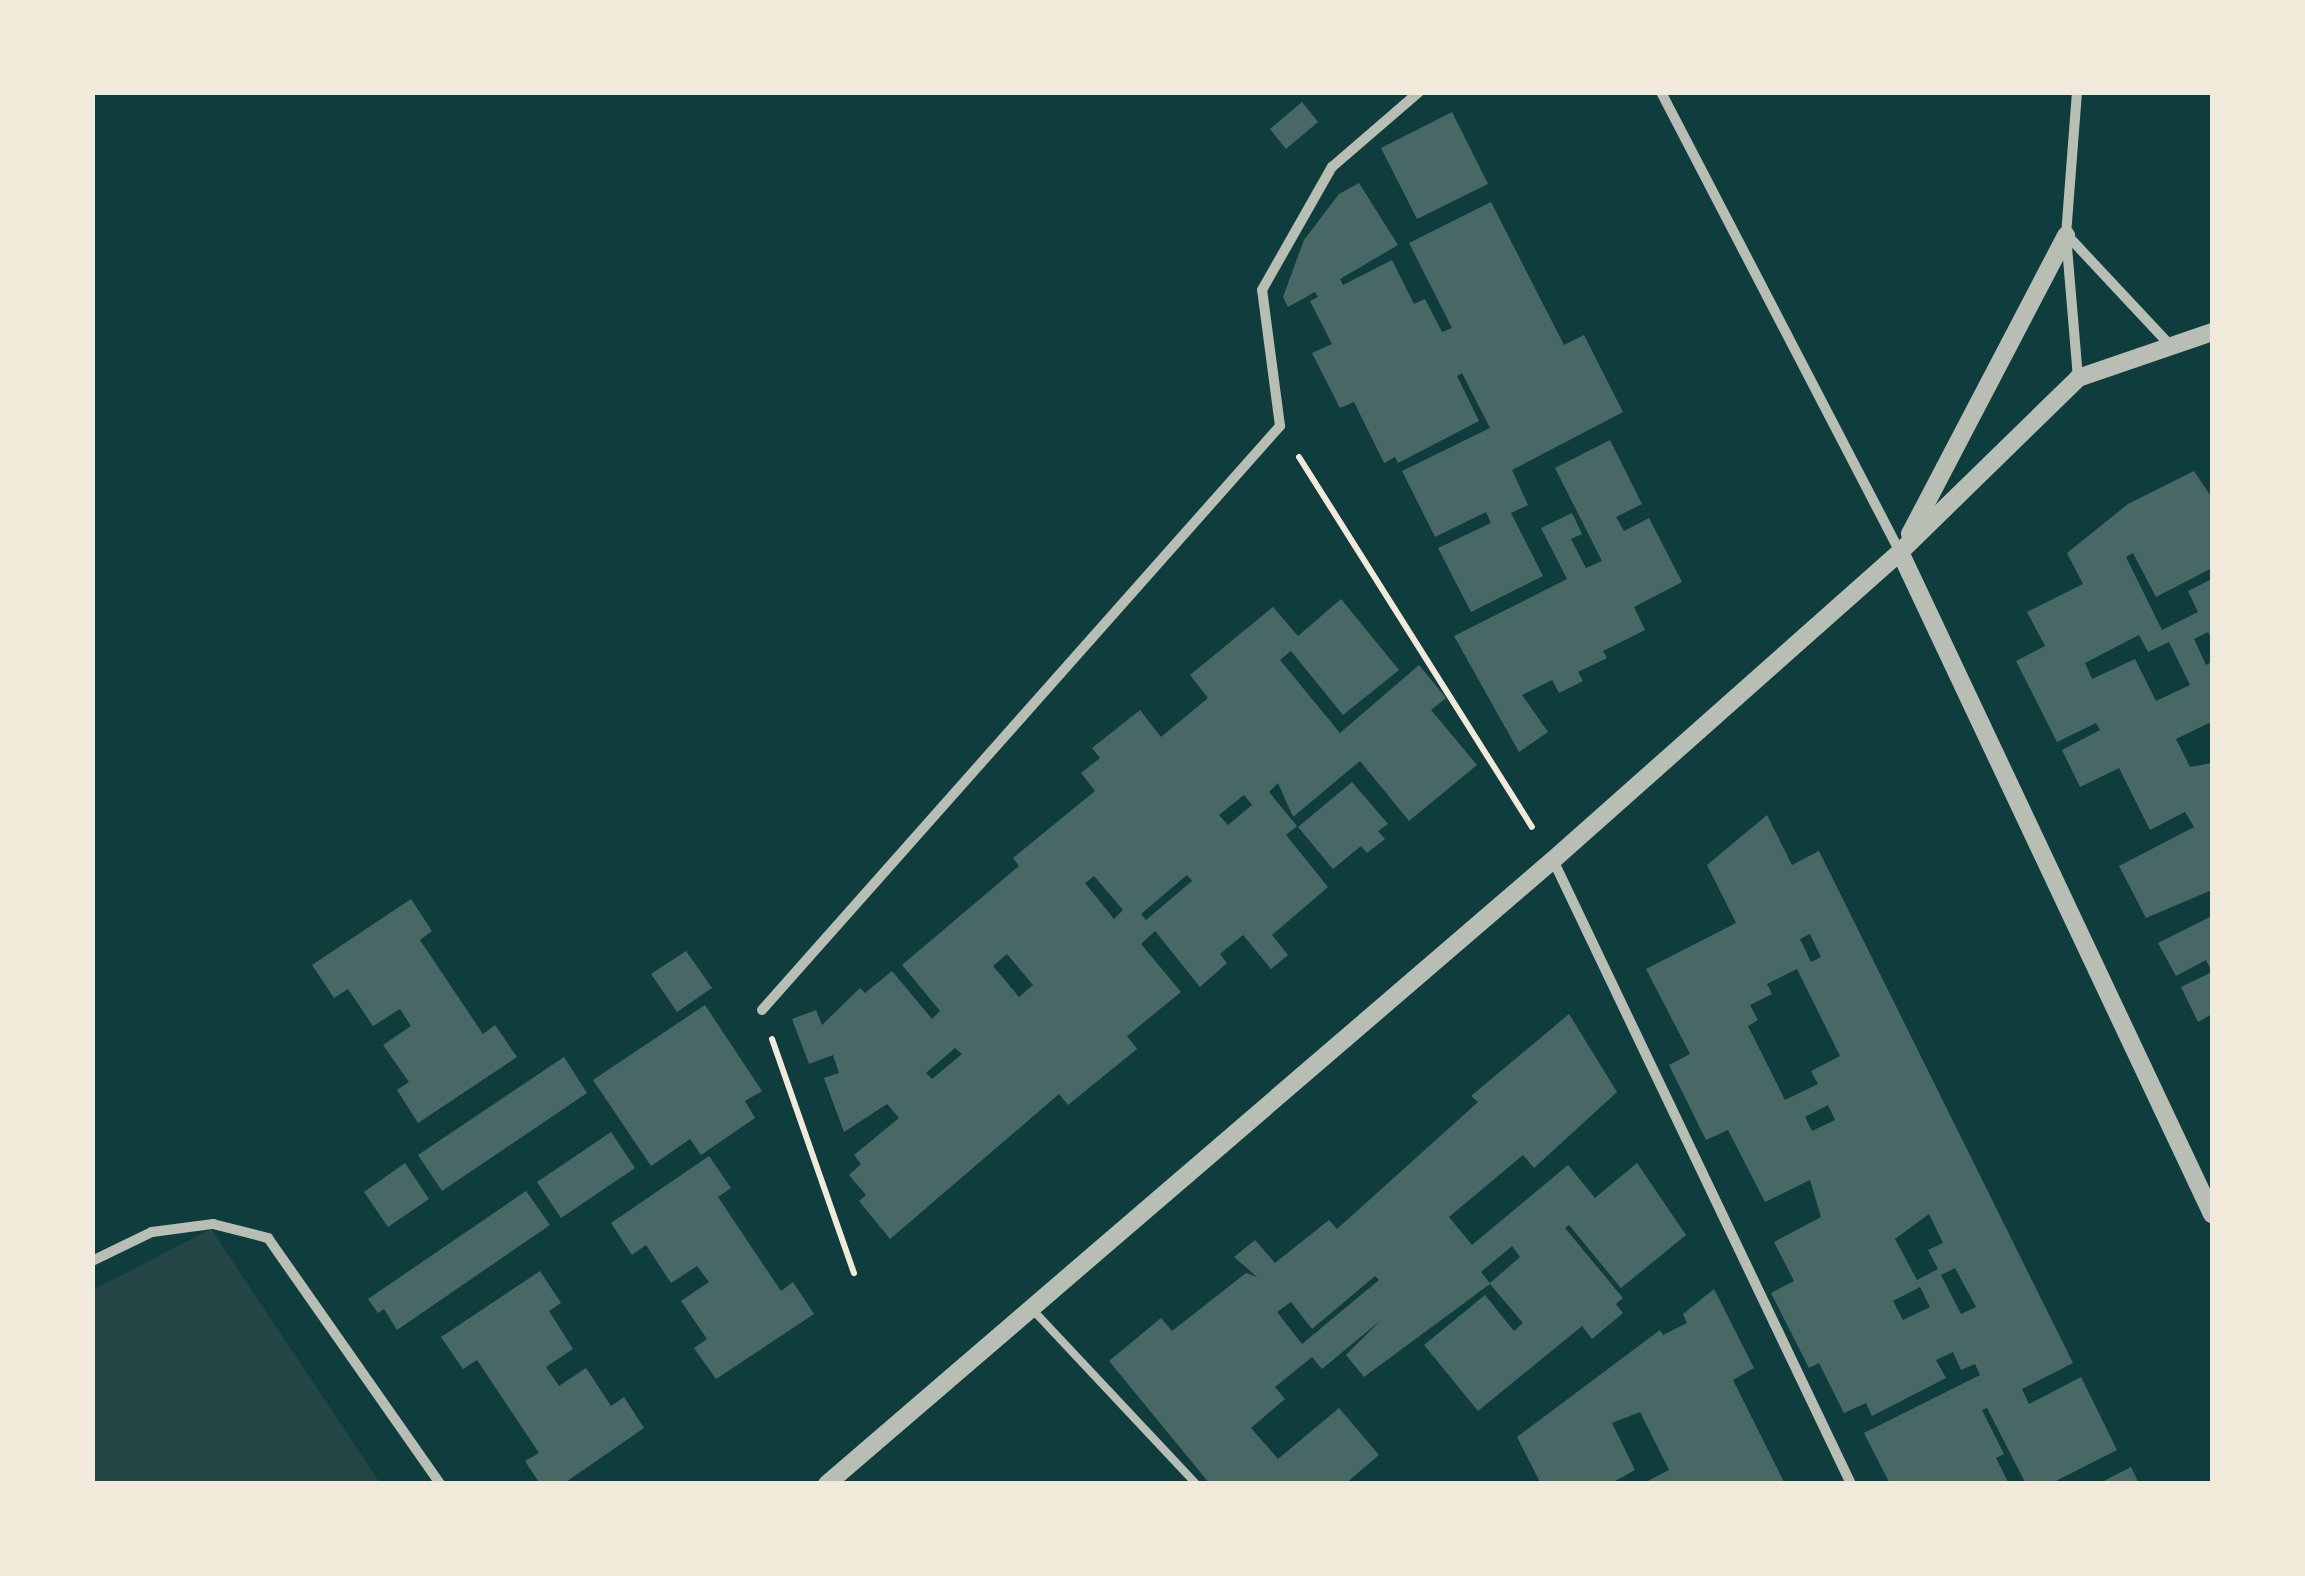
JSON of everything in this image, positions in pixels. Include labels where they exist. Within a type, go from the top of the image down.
[{"type":"street","points":[[762,1010],[1280,426],[1262,290],[1332,167],[1419,92]]},
{"type":"street","points":[[1661,92],[1900,552],[2212,1214]]},
{"type":"street","points":[[2077,92],[2066,234],[2078,378]]},
{"type":"street","points":[[1900,552],[2066,234]]},
{"type":"street","points":[[2066,234],[2170,346]]},
{"type":"street","points":[[827,1484],[1552,860],[1900,552],[2078,378],[2212,332]]},
{"type":"street","points":[[1552,860],[1851,1484]]},
{"type":"street","points":[[92,1261],[152,1232],[198,1226],[268,1238],[440,1484]]},
{"type":"lane","points":[[1031,1308],[1196,1484]]},
{"type":"path","points":[[1280,426],[1552,860]]},
{"type":"path","points":[[762,1010],[854,1274]]},
{"type":"shaded area","points":[[211,1229],[380,1483],[93,1484],[93,1290]]},
{"type":"building","points":[[1302,102],[1318,122],[1286,149],[1270,129]]},
{"type":"building","points":[[1452,112],[1488,184],[1417,219],[1381,148]]},
{"type":"building","points":[[1359,183],[1398,245],[1340,279],[1343,285],[1392,260],[1414,304],[1425,299],[1442,332],[1452,328],[1409,243],[1491,202],[1564,345],[1584,335],[1623,412],[1512,470],[1528,505],[1511,513],[1543,576],[1471,612],[1438,548],[1491,523],[1486,512],[1435,537],[1402,471],[1490,428],[1462,373],[1457,376],[1479,421],[1398,463],[1395,457],[1384,463],[1354,402],[1340,408],[1312,353],[1332,344],[1310,301],[1318,297],[1315,292],[1288,307],[1283,297],[1304,240],[1339,194]]},
{"type":"building","points":[[1610,440],[1642,504],[1616,517],[1624,531],[1649,518],[1682,582],[1634,607],[1645,630],[1603,651],[1607,658],[1578,672],[1583,681],[1559,693],[1552,680],[1522,695],[1548,732],[1519,752],[1454,636],[1567,579],[1541,528],[1572,513],[1582,534],[1571,539],[1586,568],[1602,561],[1555,468]]},
{"type":"building","points":[[2194,471],[2212,498],[2212,568],[2156,597],[2133,553],[2126,557],[2162,630],[2198,612],[2188,591],[2212,579],[2212,640],[2208,632],[2194,639],[2206,665],[2212,662],[2212,729],[2209,723],[2176,739],[2190,767],[2212,763],[2212,890],[2146,918],[2119,866],[2194,827],[2185,812],[2150,830],[2119,768],[2080,787],[2062,750],[2100,730],[2096,723],[2057,742],[2016,661],[2045,646],[2027,612],[2083,584],[2067,553],[2128,504]],"holes":[[[2139,635],[2148,652],[2169,642],[2190,685],[2156,701],[2135,659],[2092,679],[2085,663]]]},
{"type":"building","points":[[1341,599],[1399,670],[1343,715],[1291,651],[1280,660],[1340,733],[1419,665],[1446,698],[1431,710],[1477,765],[1409,821],[1360,761],[1293,817],[1278,783],[1269,792],[1297,826],[1286,835],[1328,887],[1272,935],[1288,955],[1271,969],[1243,935],[1220,954],[1227,963],[1200,987],[1155,931],[1141,944],[1181,992],[1127,1036],[1137,1049],[1068,1105],[1059,1094],[890,1239],[859,1201],[866,1195],[849,1175],[861,1164],[854,1155],[899,1118],[887,1104],[844,1132],[824,1078],[839,1073],[833,1055],[809,1064],[792,1019],[816,1010],[822,1025],[860,988],[865,993],[892,971],[932,1019],[940,1011],[902,965],[1019,866],[1013,858],[1095,791],[1081,773],[1100,758],[1092,748],[1140,710],[1161,737],[1208,698],[1190,675],[1273,607],[1298,636]],"holes":[[[1244,795],[1252,805],[1228,825],[1219,815]],[[1187,875],[1192,881],[1146,920],[1141,914]],[[1094,876],[1123,910],[1114,919],[1085,883]],[[1007,954],[1033,985],[1019,997],[993,966]],[[955,1048],[962,1054],[932,1079],[926,1073]]]},
{"type":"building","points":[[1352,782],[1388,824],[1378,831],[1385,839],[1367,853],[1361,846],[1333,869],[1298,827]]},
{"type":"building","points":[[1767,815],[1792,865],[1819,851],[2073,1363],[2022,1389],[2029,1404],[2081,1377],[2117,1450],[2050,1484],[2026,1484],[1987,1408],[1982,1410],[2004,1454],[1996,1458],[2009,1484],[1890,1484],[1864,1433],[1980,1375],[1975,1364],[1961,1370],[1953,1352],[1936,1360],[1946,1378],[1872,1416],[1866,1403],[1844,1413],[1819,1363],[1809,1368],[1771,1293],[1794,1281],[1774,1242],[1821,1217],[1810,1180],[1765,1202],[1728,1130],[1706,1140],[1669,1065],[1690,1054],[1646,969],[1736,923],[1707,865]],"holes":[[[1810,934],[1821,957],[1811,962],[1800,939]],[[1797,969],[1840,1056],[1811,1071],[1818,1084],[1785,1100],[1748,1026],[1758,1020],[1750,1005],[1772,994],[1767,984]],[[1828,1105],[1835,1120],[1812,1131],[1805,1117]],[[1929,1214],[1943,1243],[1928,1250],[1938,1269],[1917,1280],[1895,1239]],[[1955,1268],[1976,1307],[1961,1314],[1941,1275]],[[1920,1287],[1930,1307],[1903,1320],[1893,1301]]]},
{"type":"building","points":[[411,899],[432,931],[420,940],[483,1034],[495,1025],[517,1057],[418,1123],[397,1090],[409,1082],[383,1045],[411,1026],[400,1009],[373,1026],[348,989],[334,998],[312,965]]},
{"type":"building","points":[[2212,916],[2212,972],[2206,960],[2176,976],[2158,943]]},
{"type":"building","points":[[686,951],[712,988],[677,1012],[651,974]]},
{"type":"building","points":[[2212,972],[2212,1014],[2198,1022],[2181,987]]},
{"type":"building","points":[[705,1005],[762,1091],[745,1101],[755,1118],[701,1155],[690,1139],[651,1166],[593,1080]]},
{"type":"building","points":[[1569,1014],[1617,1092],[1534,1168],[1523,1155],[1449,1217],[1472,1245],[1568,1165],[1595,1198],[1637,1163],[1686,1235],[1621,1288],[1569,1225],[1565,1228],[1623,1298],[1616,1304],[1623,1313],[1592,1339],[1582,1326],[1478,1411],[1424,1345],[1485,1295],[1514,1331],[1523,1323],[1490,1284],[1364,1377],[1346,1355],[1381,1320],[1322,1369],[1312,1357],[1275,1387],[1285,1399],[1251,1428],[1278,1459],[1339,1408],[1379,1455],[1345,1484],[1210,1484],[1109,1361],[1161,1318],[1172,1331],[1246,1273],[1257,1277],[1234,1257],[1255,1240],[1275,1263],[1329,1220],[1337,1229],[1478,1102],[1471,1096]],"holes":[[[1512,1246],[1520,1257],[1490,1283],[1481,1272]],[[1375,1276],[1379,1280],[1302,1344],[1277,1312],[1291,1302],[1312,1329]]]},
{"type":"building","points":[[564,1057],[587,1093],[442,1191],[418,1155]]},
{"type":"building","points":[[611,1132],[635,1168],[561,1218],[537,1182]]},
{"type":"building","points":[[709,1156],[731,1188],[718,1197],[781,1291],[793,1282],[814,1314],[716,1379],[694,1348],[707,1339],[681,1301],[709,1282],[697,1266],[671,1283],[646,1245],[632,1255],[611,1223]]},
{"type":"building","points":[[405,1163],[429,1199],[388,1227],[364,1192]]},
{"type":"building","points":[[526,1191],[550,1225],[397,1330],[384,1309],[378,1313],[368,1299]]},
{"type":"building","points":[[540,1271],[561,1303],[549,1311],[573,1349],[546,1367],[559,1386],[586,1368],[611,1406],[624,1397],[644,1428],[563,1484],[540,1484],[525,1461],[539,1453],[477,1360],[463,1369],[441,1337]]},
{"type":"building","points":[[1714,1289],[1754,1368],[1733,1380],[1785,1484],[1642,1484],[1669,1470],[1640,1412],[1612,1423],[1635,1470],[1610,1484],[1541,1484],[1517,1437],[1660,1330],[1663,1335],[1687,1323],[1683,1314]]},
{"type":"building","points":[[2131,1467],[2139,1484],[2098,1484]]}]
